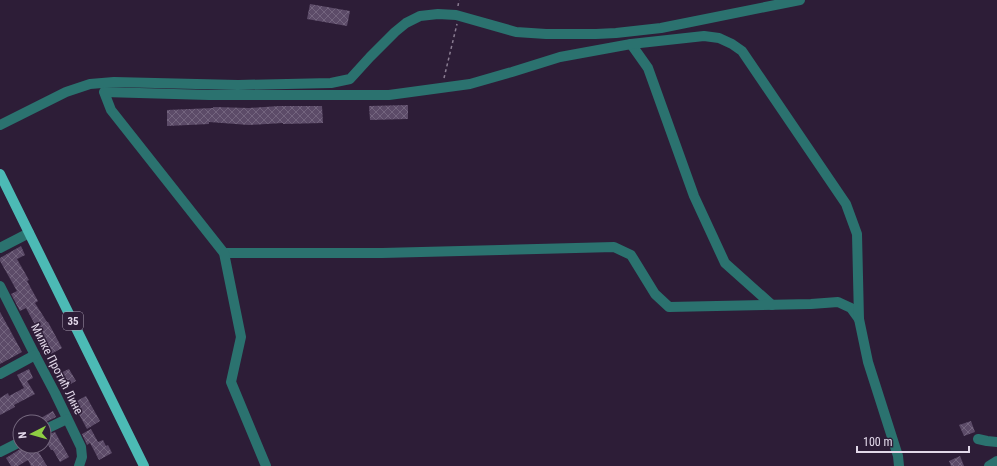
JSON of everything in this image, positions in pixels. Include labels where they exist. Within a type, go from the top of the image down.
[{"type":"main road","name":"35","points":[[0,174],[144,466]]},
{"type":"street","points":[[0,125],[66,92],[90,84],[114,82],[238,85],[342,82],[350,79],[370,57],[406,23],[420,16],[438,14],[456,15],[516,32],[546,34],[596,34],[661,28],[800,0]]},
{"type":"street","points":[[266,466],[231,382],[241,337],[224,253],[112,110],[104,92],[210,95],[389,95],[470,84],[560,57],[631,44],[704,36],[718,38],[742,50],[846,204],[857,234],[859,319],[868,362],[898,456],[899,466]]},
{"type":"street","points":[[631,44],[648,68],[694,196],[725,263],[772,305]]},
{"type":"street","points":[[0,248],[29,233]]},
{"type":"street","points":[[224,253],[382,253],[614,247],[631,255],[654,294],[669,307],[811,304],[838,302],[851,308],[859,319]]},
{"type":"street","name":"Милке Протић Лине","points":[[0,286],[81,447],[82,457],[79,466]]},
{"type":"street","points":[[0,374],[35,355]]},
{"type":"street","points":[[52,426],[67,419]]},
{"type":"street","points":[[978,439],[987,442],[997,442]]},
{"type":"street","points":[[0,452],[12,446]]},
{"type":"street","points":[[989,466],[997,461]]},
{"type":"path","points":[[442,88],[457,27],[456,15],[459,0]]},
{"type":"building","points":[[310,4],[350,11],[347,26],[307,19]]},
{"type":"building","points":[[408,105],[408,119],[370,120],[369,106]]},
{"type":"building","points":[[322,106],[323,123],[249,125],[209,122],[209,124],[167,126],[167,110],[213,107],[249,108]]},
{"type":"building","points":[[21,246],[25,255],[17,259],[29,280],[27,281],[38,301],[35,303],[48,322],[62,348],[51,354],[26,308],[20,311],[11,294],[17,291],[0,261],[0,258]]},
{"type":"building","points":[[0,312],[22,352],[0,364]]},
{"type":"building","points":[[29,369],[33,378],[27,381],[35,394],[14,405],[15,407],[0,415],[0,398],[8,393],[9,396],[24,388],[17,375]]},
{"type":"building","points":[[69,369],[76,381],[65,387],[58,374]]},
{"type":"building","points":[[86,396],[100,421],[87,429],[73,403]]},
{"type":"building","points":[[53,411],[56,417],[52,419],[52,414],[48,414]]},
{"type":"building","points":[[971,421],[975,432],[964,436],[959,425]]},
{"type":"building","points":[[91,429],[98,442],[103,440],[106,446],[108,445],[112,453],[99,460],[90,443],[87,445],[82,434]]},
{"type":"building","points":[[55,432],[69,457],[60,462],[52,450],[52,433]]},
{"type":"building","points":[[12,454],[40,454],[47,466],[31,466],[28,460],[18,466],[11,466],[6,458]]},
{"type":"building","points":[[960,456],[964,466],[951,466],[949,461]]}]
